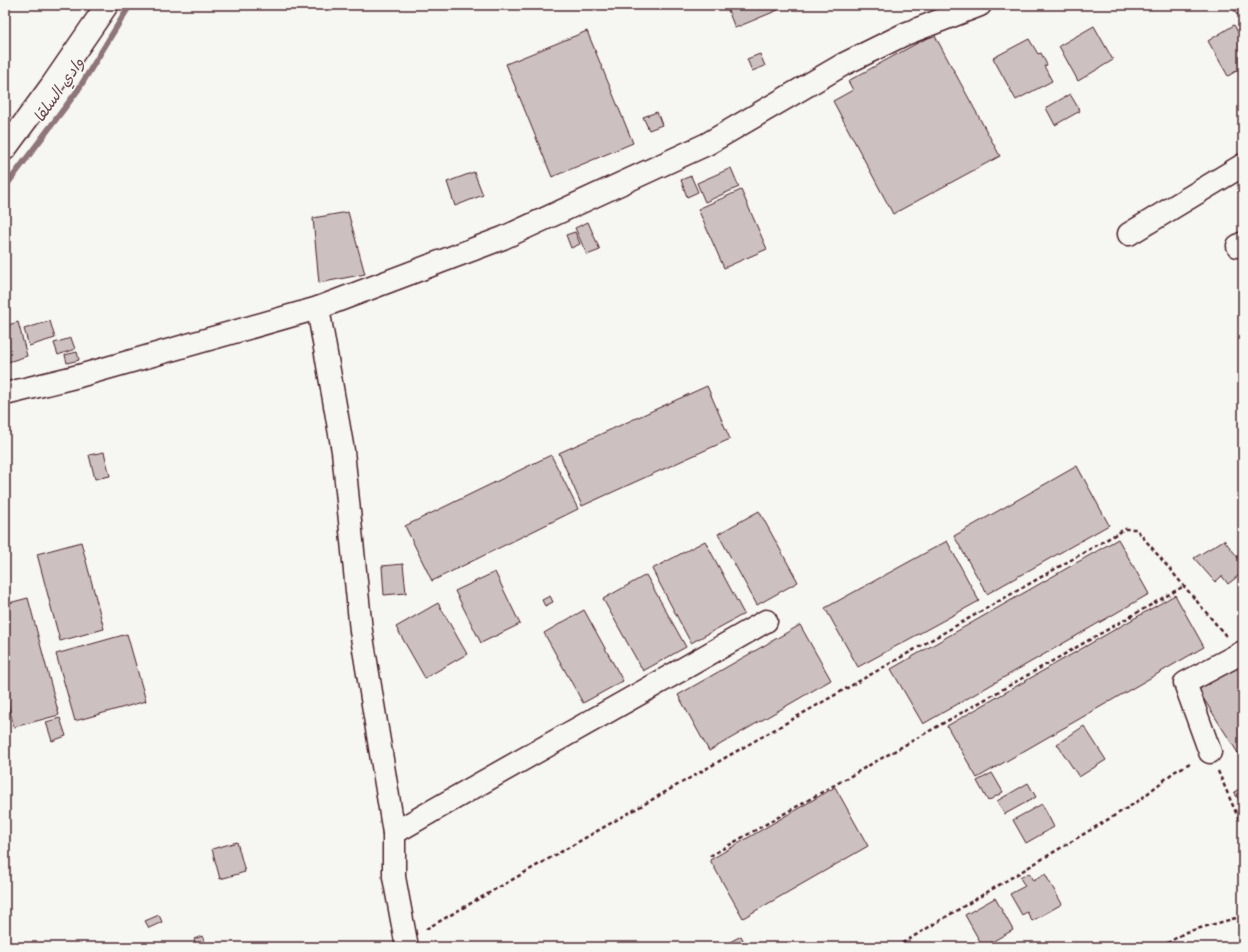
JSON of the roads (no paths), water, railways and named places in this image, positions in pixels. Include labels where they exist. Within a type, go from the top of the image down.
[{"type":"street","points":[[5,149],[52,86],[107,5]]},
{"type":"street","points":[[5,394],[79,376],[318,308],[503,238],[707,144],[844,64],[906,34],[980,5]]},
{"type":"street","points":[[1129,234],[1243,165]]},
{"type":"street","points":[[318,308],[343,451],[361,631],[394,833],[394,877],[406,944]]},
{"type":"street","points":[[394,833],[679,672],[766,621]]},
{"type":"street","points":[[1210,752],[1185,683],[1242,653]]},
{"type":"waterway","name":"وادي السلقا","points":[[5,187],[78,90],[130,5]]}]
